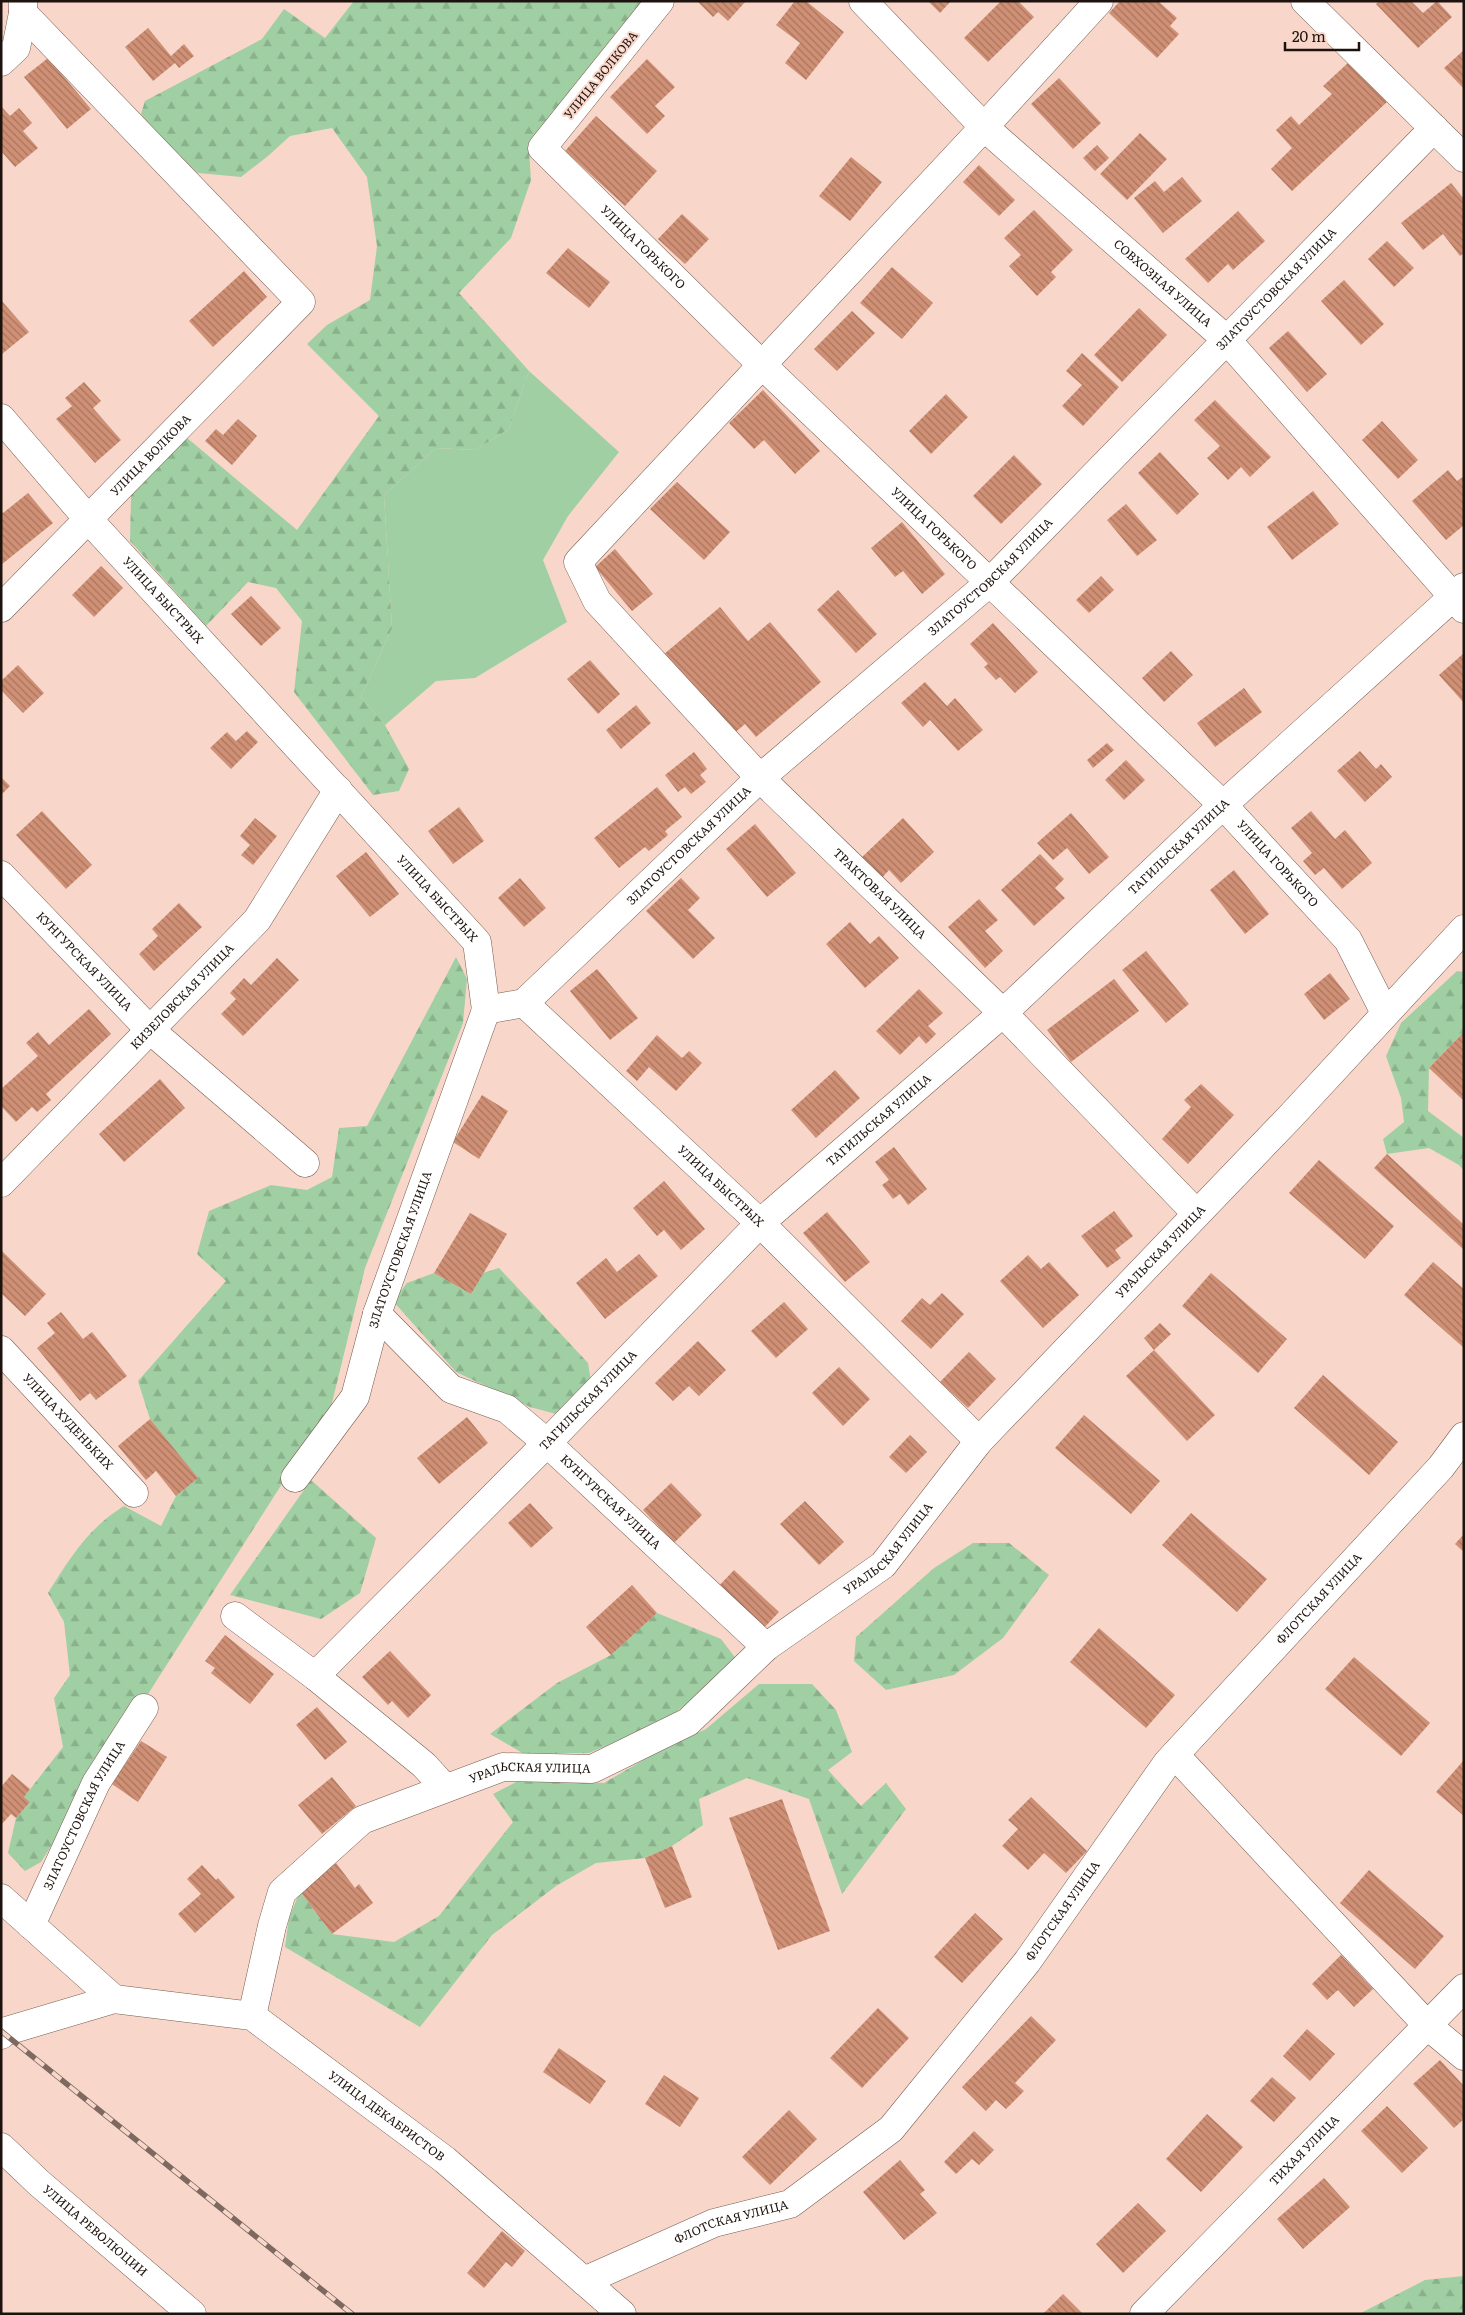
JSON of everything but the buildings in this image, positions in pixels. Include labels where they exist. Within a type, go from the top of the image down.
[{"type":"street","name":"УЛИЦА ВОЛКОВА","points":[[542,148],[660,1]]},
{"type":"street","name":"СОВХОЗНАЯ УЛИЦА","points":[[863,1],[984,127],[1226,339],[1460,598]]},
{"type":"street","points":[[761,364],[984,127],[1099,1]]},
{"type":"street","points":[[1305,1],[1464,158]]},
{"type":"street","name":"УЛИЦА ВОЛКОВА","points":[[1,608],[301,302],[23,7]]},
{"type":"street","points":[[1,62],[16,48],[23,7]]},
{"type":"street","name":"ЗЛАТОУСТОВСКАЯ УЛИЦА","points":[[524,1003],[760,778],[989,583],[1434,128]]},
{"type":"street","name":"УЛИЦА ГОРЬКОГО","points":[[542,148],[761,364],[1223,805],[1348,940],[1385,1013]]},
{"type":"street","name":"ТРАКТОВАЯ УЛИЦА","points":[[761,364],[578,562],[596,601],[760,778],[1003,1013],[1196,1213]]},
{"type":"street","name":"УЛИЦА БЫСТРЫХ","points":[[1,418],[88,519],[477,942],[486,1010]]},
{"type":"street","name":"ТАГИЛЬСКАЯ УЛИЦА","points":[[315,1676],[547,1443],[760,1223],[1003,1013],[1223,805],[1460,598]]},
{"type":"street","name":"КИЗЕЛОВСКАЯ УЛИЦА","points":[[1,1183],[257,920],[338,790]]},
{"type":"street","name":"КУНГУРСКАЯ УЛИЦА","points":[[1,875],[150,1029],[305,1163]]},
{"type":"street","name":"УРАЛЬСКАЯ УЛИЦА","points":[[252,2016],[272,1926],[282,1892],[362,1820],[503,1767],[592,1769],[688,1722],[766,1647],[883,1565],[979,1441],[1291,1116],[1464,929]]},
{"type":"street","points":[[486,1010],[524,1003]]},
{"type":"street","name":"УЛИЦА БЫСТРЫХ","points":[[524,1003],[760,1223],[979,1441]]},
{"type":"street","name":"ЗЛАТОУСТОВСКАЯ УЛИЦА","points":[[295,1478],[355,1397],[377,1314],[486,1010]]},
{"type":"street","name":"КУНГУРСКАЯ УЛИЦА","points":[[377,1314],[450,1389],[507,1409],[547,1443],[766,1647]]},
{"type":"street","name":"УЛИЦА ХУДЕНЬКИХ","points":[[1,1350],[134,1493]]},
{"type":"street","name":"ФЛОТСКАЯ УЛИЦА","points":[[584,2281],[714,2223],[790,2204],[891,2129],[1027,1962],[1175,1755],[1441,1466],[1464,1436]]},
{"type":"street","points":[[235,1616],[315,1676],[424,1765],[445,1788]]},
{"type":"street","name":"ЗЛАТОУСТОВСКАЯ УЛИЦА","points":[[31,1925],[96,1783],[144,1708]]},
{"type":"street","points":[[1175,1755],[1428,2026],[1464,2056]]},
{"type":"street","points":[[1,1898],[114,1999]]},
{"type":"street","name":"ТИХАЯ УЛИЦА","points":[[1144,2314],[1464,1988]]},
{"type":"street","points":[[1,2034],[114,1999]]},
{"type":"street","name":"УЛИЦА ДЕКАБРИСТОВ","points":[[114,1999],[252,2016],[446,2160],[622,2314]]},
{"type":"street","name":"УЛИЦА РЕВОЛЮЦИИ","points":[[1,2147],[192,2314]]},
{"type":"green space","points":[[354,1],[644,1],[529,150],[531,180],[511,238],[459,293],[529,371],[509,429],[475,450],[436,448],[384,495],[392,628],[361,697],[385,725],[409,769],[399,791],[373,795],[294,692],[302,621],[276,588],[248,582],[206,626],[130,541],[131,495],[186,437],[297,530],[379,416],[307,344],[327,325],[370,300],[377,246],[367,177],[332,128],[290,136],[241,177],[198,173],[162,142],[141,114],[145,101],[262,39],[284,9],[325,38]]},
{"type":"green space","points":[[529,371],[619,452],[568,516],[543,560],[567,622],[475,678],[436,681],[385,725],[361,697],[392,628],[384,495],[436,448],[475,450],[509,429]]},
{"type":"green space","points":[[456,957],[467,979],[463,1023],[365,1268],[331,1407],[41,1862],[25,1871],[8,1853],[16,1818],[30,1802],[24,1797],[63,1747],[54,1698],[70,1675],[64,1622],[48,1593],[81,1545],[111,1515],[124,1506],[161,1526],[176,1496],[197,1478],[150,1419],[138,1381],[226,1281],[197,1254],[209,1211],[271,1185],[307,1190],[332,1177],[339,1128],[367,1126]]},
{"type":"green space","points":[[1457,971],[1464,972],[1464,1032],[1429,1068],[1428,1111],[1464,1138],[1464,1171],[1459,1165],[1429,1148],[1387,1154],[1383,1139],[1404,1122],[1401,1098],[1386,1056],[1401,1023]]},
{"type":"green space","points":[[499,1268],[588,1363],[591,1381],[556,1414],[530,1407],[456,1372],[393,1301],[407,1283],[434,1273],[471,1294],[483,1273]]},
{"type":"green space","points":[[311,1480],[376,1538],[360,1593],[321,1619],[230,1595]]},
{"type":"green space","points":[[973,1543],[1009,1543],[1049,1575],[1003,1638],[954,1675],[886,1690],[854,1661],[856,1637],[934,1568]]},
{"type":"green space","points":[[657,1613],[721,1639],[737,1660],[667,1720],[589,1753],[524,1754],[490,1734],[557,1683],[611,1655]]},
{"type":"green space","points":[[759,1684],[812,1684],[836,1710],[852,1752],[828,1770],[861,1806],[886,1783],[906,1809],[842,1894],[809,1799],[747,1778],[699,1799],[703,1825],[672,1846],[645,1858],[596,1863],[556,1886],[492,1935],[420,2027],[285,1947],[289,1918],[300,1891],[332,1934],[394,1942],[439,1916],[513,1822],[493,1794],[520,1780],[604,1783],[657,1752],[706,1729]]},
{"type":"green space","points":[[1464,2276],[1464,2314],[1359,2314],[1425,2280]]},
{"type":"railway","points":[[1,2031],[352,2314]]}]
